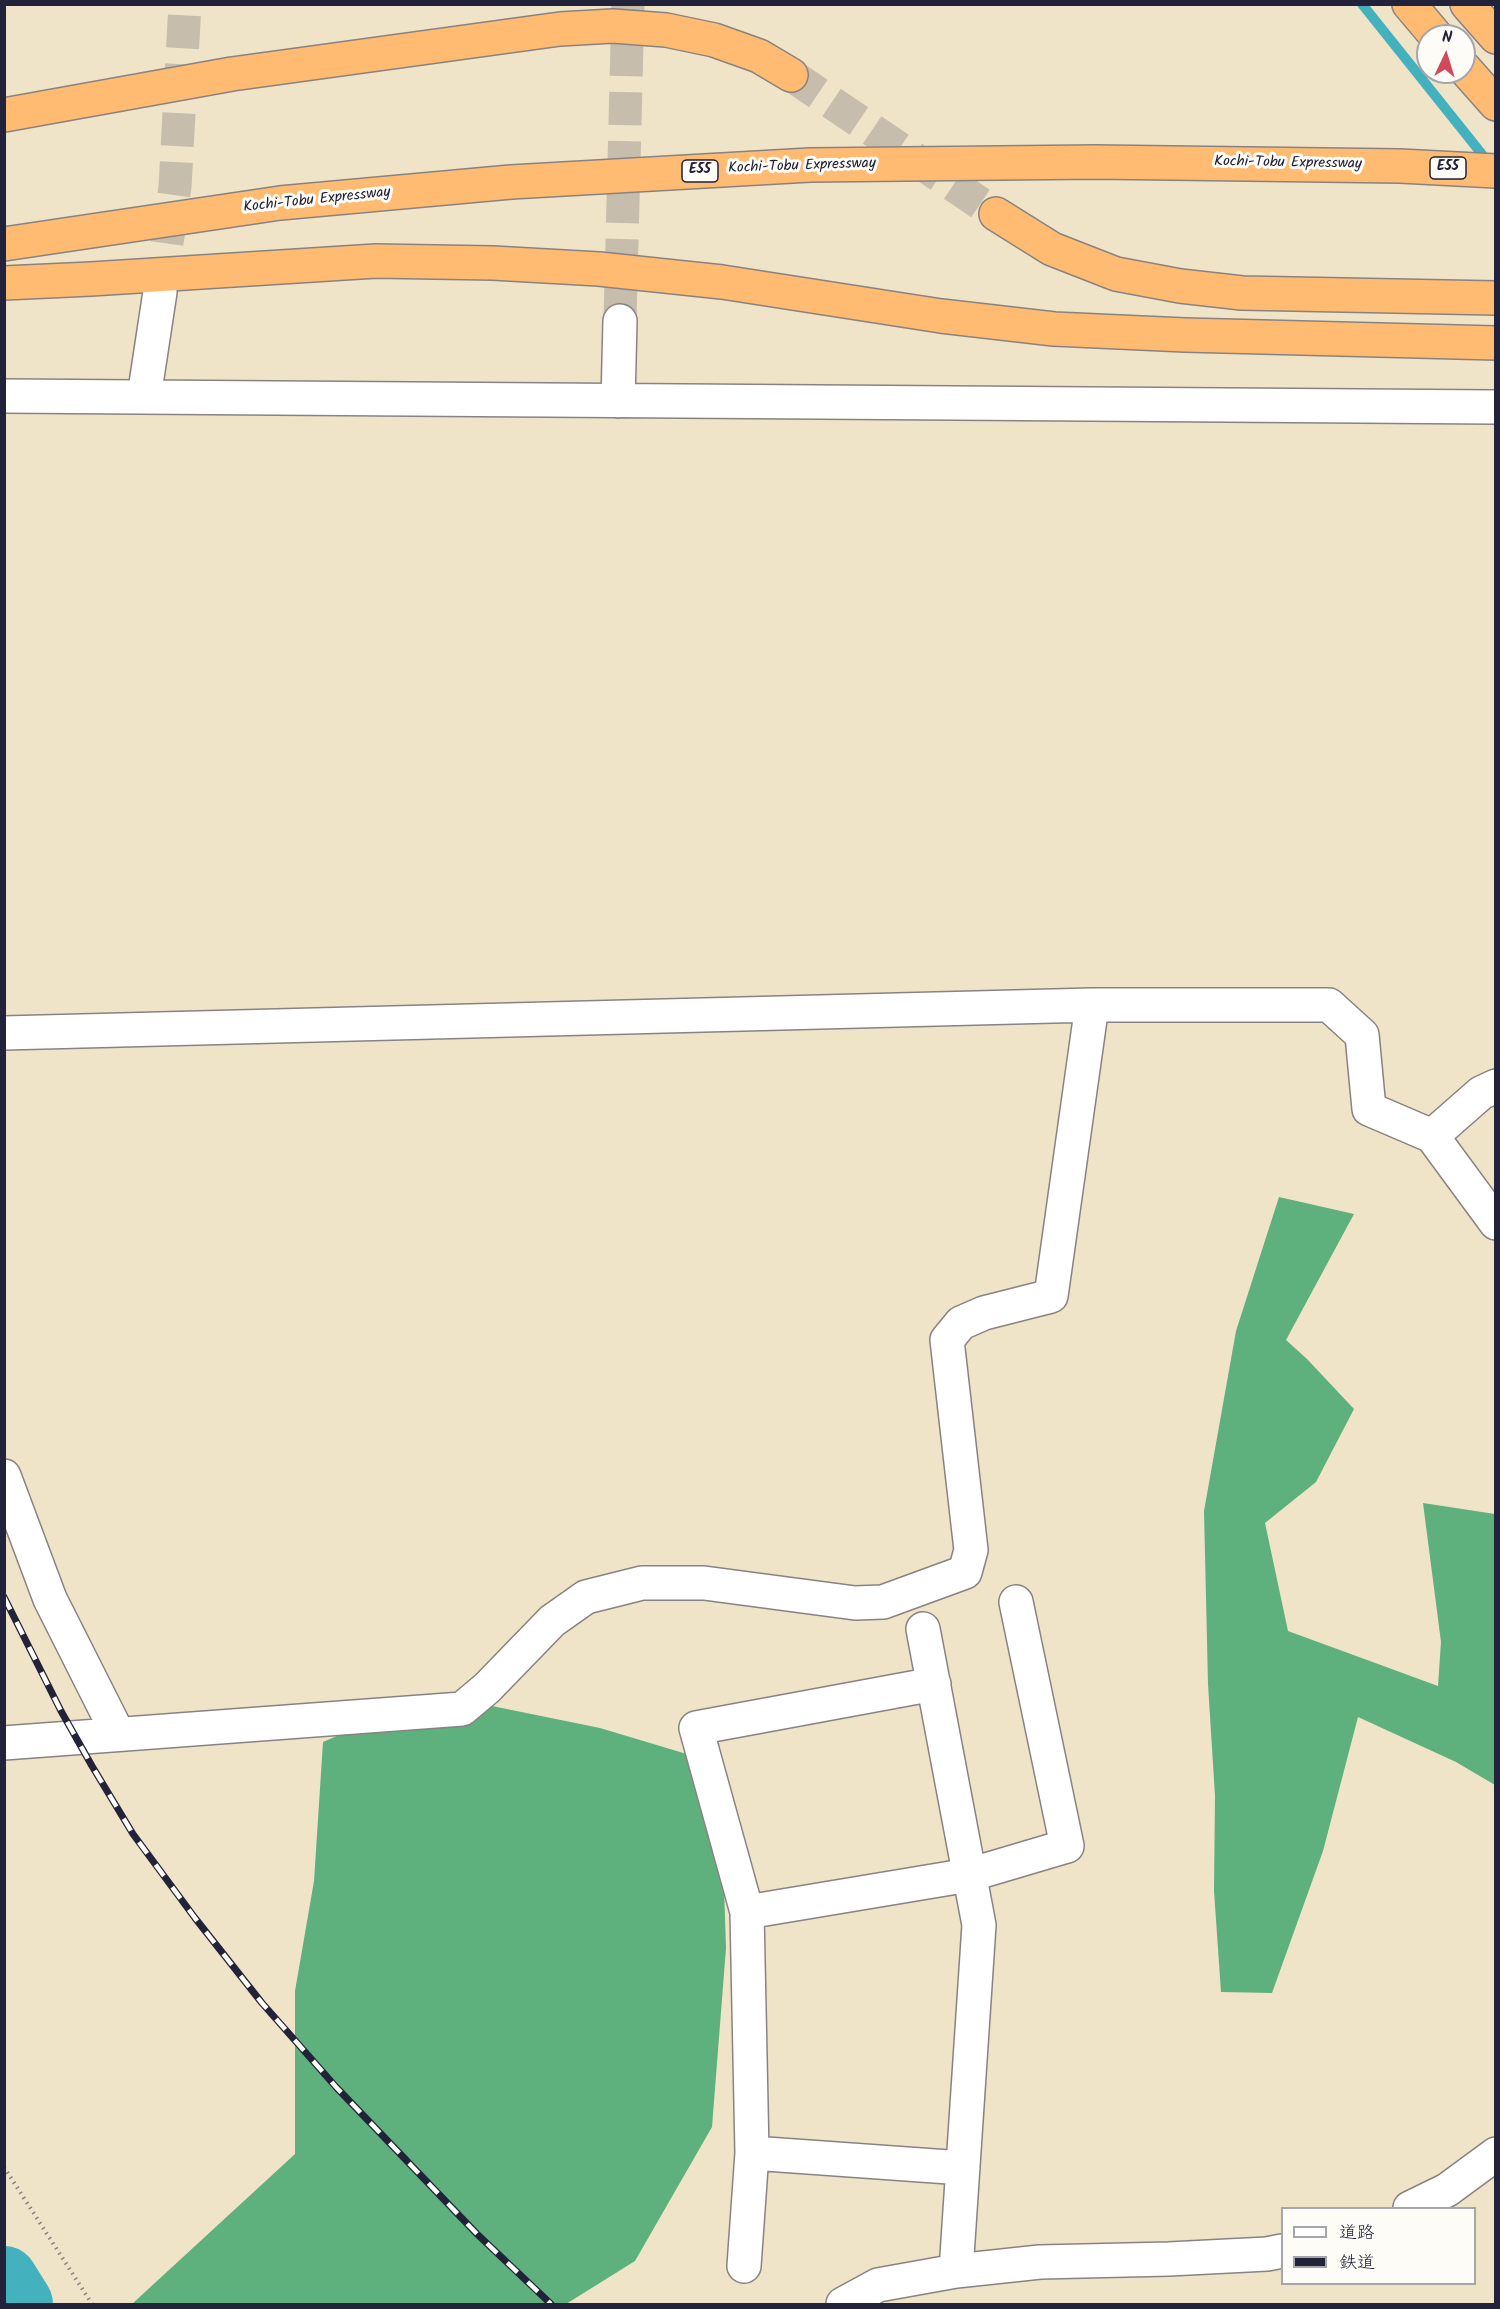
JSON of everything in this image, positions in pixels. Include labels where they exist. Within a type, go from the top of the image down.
[{"type":"highway","points":[[1409,4],[1426,24]]},
{"type":"highway","points":[[1467,4],[1496,37]]},
{"type":"highway","points":[[4,115],[232,74],[560,29],[613,26],[666,30],[714,40],[759,56],[791,75]]},
{"type":"highway","points":[[1476,82],[1496,104]]},
{"type":"highway","name":"Kochi-Tobu Expressway","points":[[4,244],[280,203],[559,179],[858,165],[1095,162],[1400,166],[1496,171]]},
{"type":"highway","points":[[996,214],[1052,249],[1116,274],[1180,286],[1242,293],[1496,298]]},
{"type":"highway","points":[[4,283],[376,261],[493,262],[599,269],[722,282],[941,316],[1054,329],[1185,335],[1496,343]]},
{"type":"street","points":[[144,398],[160,292]]},
{"type":"street","points":[[618,401],[620,321]]},
{"type":"street","points":[[4,396],[1496,407]]},
{"type":"street","points":[[4,1033],[1092,1005],[1329,1005],[1362,1035],[1369,1109],[1432,1136],[1496,1223]]},
{"type":"street","points":[[4,1743],[462,1709],[487,1688],[552,1621],[586,1597],[642,1583],[704,1583],[855,1603],[883,1602],[965,1572],[971,1550],[947,1340],[961,1323],[984,1313],[1051,1296],[1092,1005]]},
{"type":"street","points":[[1432,1136],[1481,1093],[1496,1086]]},
{"type":"street","points":[[4,1476],[50,1599],[118,1734]]},
{"type":"street","points":[[747,1912],[969,1875],[1067,1846],[1016,1602]]},
{"type":"street","points":[[923,1629],[979,1925],[957,2271]]},
{"type":"street","points":[[744,2266],[752,2153],[747,1912],[696,1728],[934,1683]]},
{"type":"street","points":[[752,2153],[963,2168]]},
{"type":"street","points":[[1412,2207],[1447,2190],[1496,2154]]},
{"type":"street","points":[[843,2304],[878,2285],[957,2271],[1040,2262],[1169,2259],[1267,2254],[1281,2251]]},
{"type":"path","points":[[4,2167],[92,2304]]},
{"type":"green space","points":[[1279,1197],[1354,1214],[1286,1340],[1354,1409],[1316,1482],[1265,1523],[1288,1631],[1438,1686],[1441,1642],[1423,1503],[1495,1514],[1495,1785],[1456,1762],[1358,1717],[1323,1851],[1272,1993],[1221,1992],[1214,1891],[1215,1796],[1208,1684],[1204,1511],[1236,1331]]},
{"type":"green space","points":[[433,1694],[600,1728],[720,1764],[726,1948],[712,2127],[635,2261],[566,2304],[132,2304],[295,2154],[295,1991],[314,1881],[323,1742]]},
{"type":"waterway","points":[[1362,4],[1489,163]]},
{"type":"waterway","points":[[4,2280],[19,2304]]},
{"type":"tunnel","points":[[160,292],[175,187],[185,4]]},
{"type":"tunnel","points":[[620,321],[628,4]]},
{"type":"tunnel","points":[[791,75],[996,214]]},
{"type":"railway","points":[[4,1597],[61,1711],[92,1766],[133,1834],[195,1918],[262,2003],[336,2087],[477,2234],[551,2304]]}]
